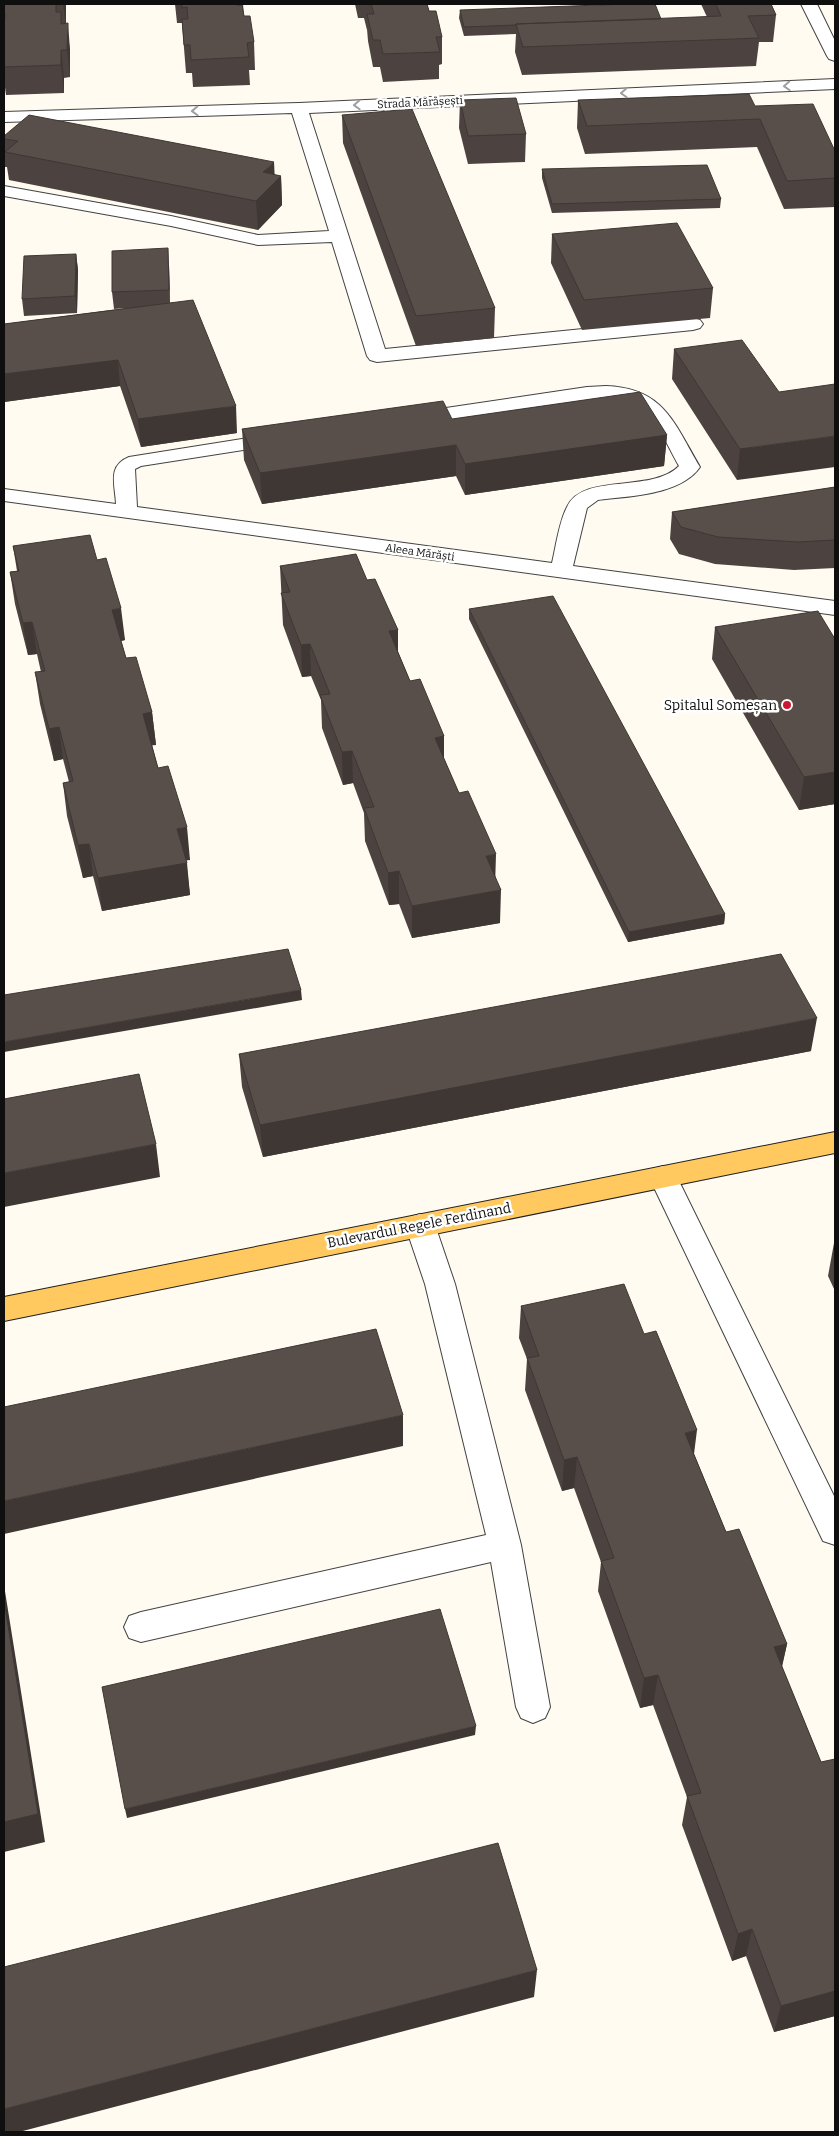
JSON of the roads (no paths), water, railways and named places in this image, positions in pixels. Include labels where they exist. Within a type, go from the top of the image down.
[{"type":"main road","name":"Bulevardul Regele Ferdinand","points":[[4,1309],[835,1142]]},
{"type":"street","points":[[809,4],[835,56]]},
{"type":"street","name":"Strada Mărășești","points":[[4,117],[299,108],[835,84]]},
{"type":"street","points":[[299,108],[377,356],[693,324]]},
{"type":"street","points":[[4,191],[171,221],[258,240],[340,236]]},
{"type":"street","points":[[389,422],[594,392],[625,394],[638,397],[651,407],[690,467],[684,475],[670,482],[593,494],[585,498],[577,507],[562,571]]},
{"type":"street","points":[[127,512],[124,470],[127,465],[136,461],[302,436]]},
{"type":"street","name":"Aleea Mărăști","points":[[4,495],[835,608]]},
{"type":"street","points":[[663,1176],[835,1531]]},
{"type":"street","points":[[420,1225],[440,1284],[504,1545],[532,1707]]},
{"type":"street","points":[[141,1627],[504,1545]]},
{"type":"place","name":"Spitalul Someșan","points":[[787,705]]}]
